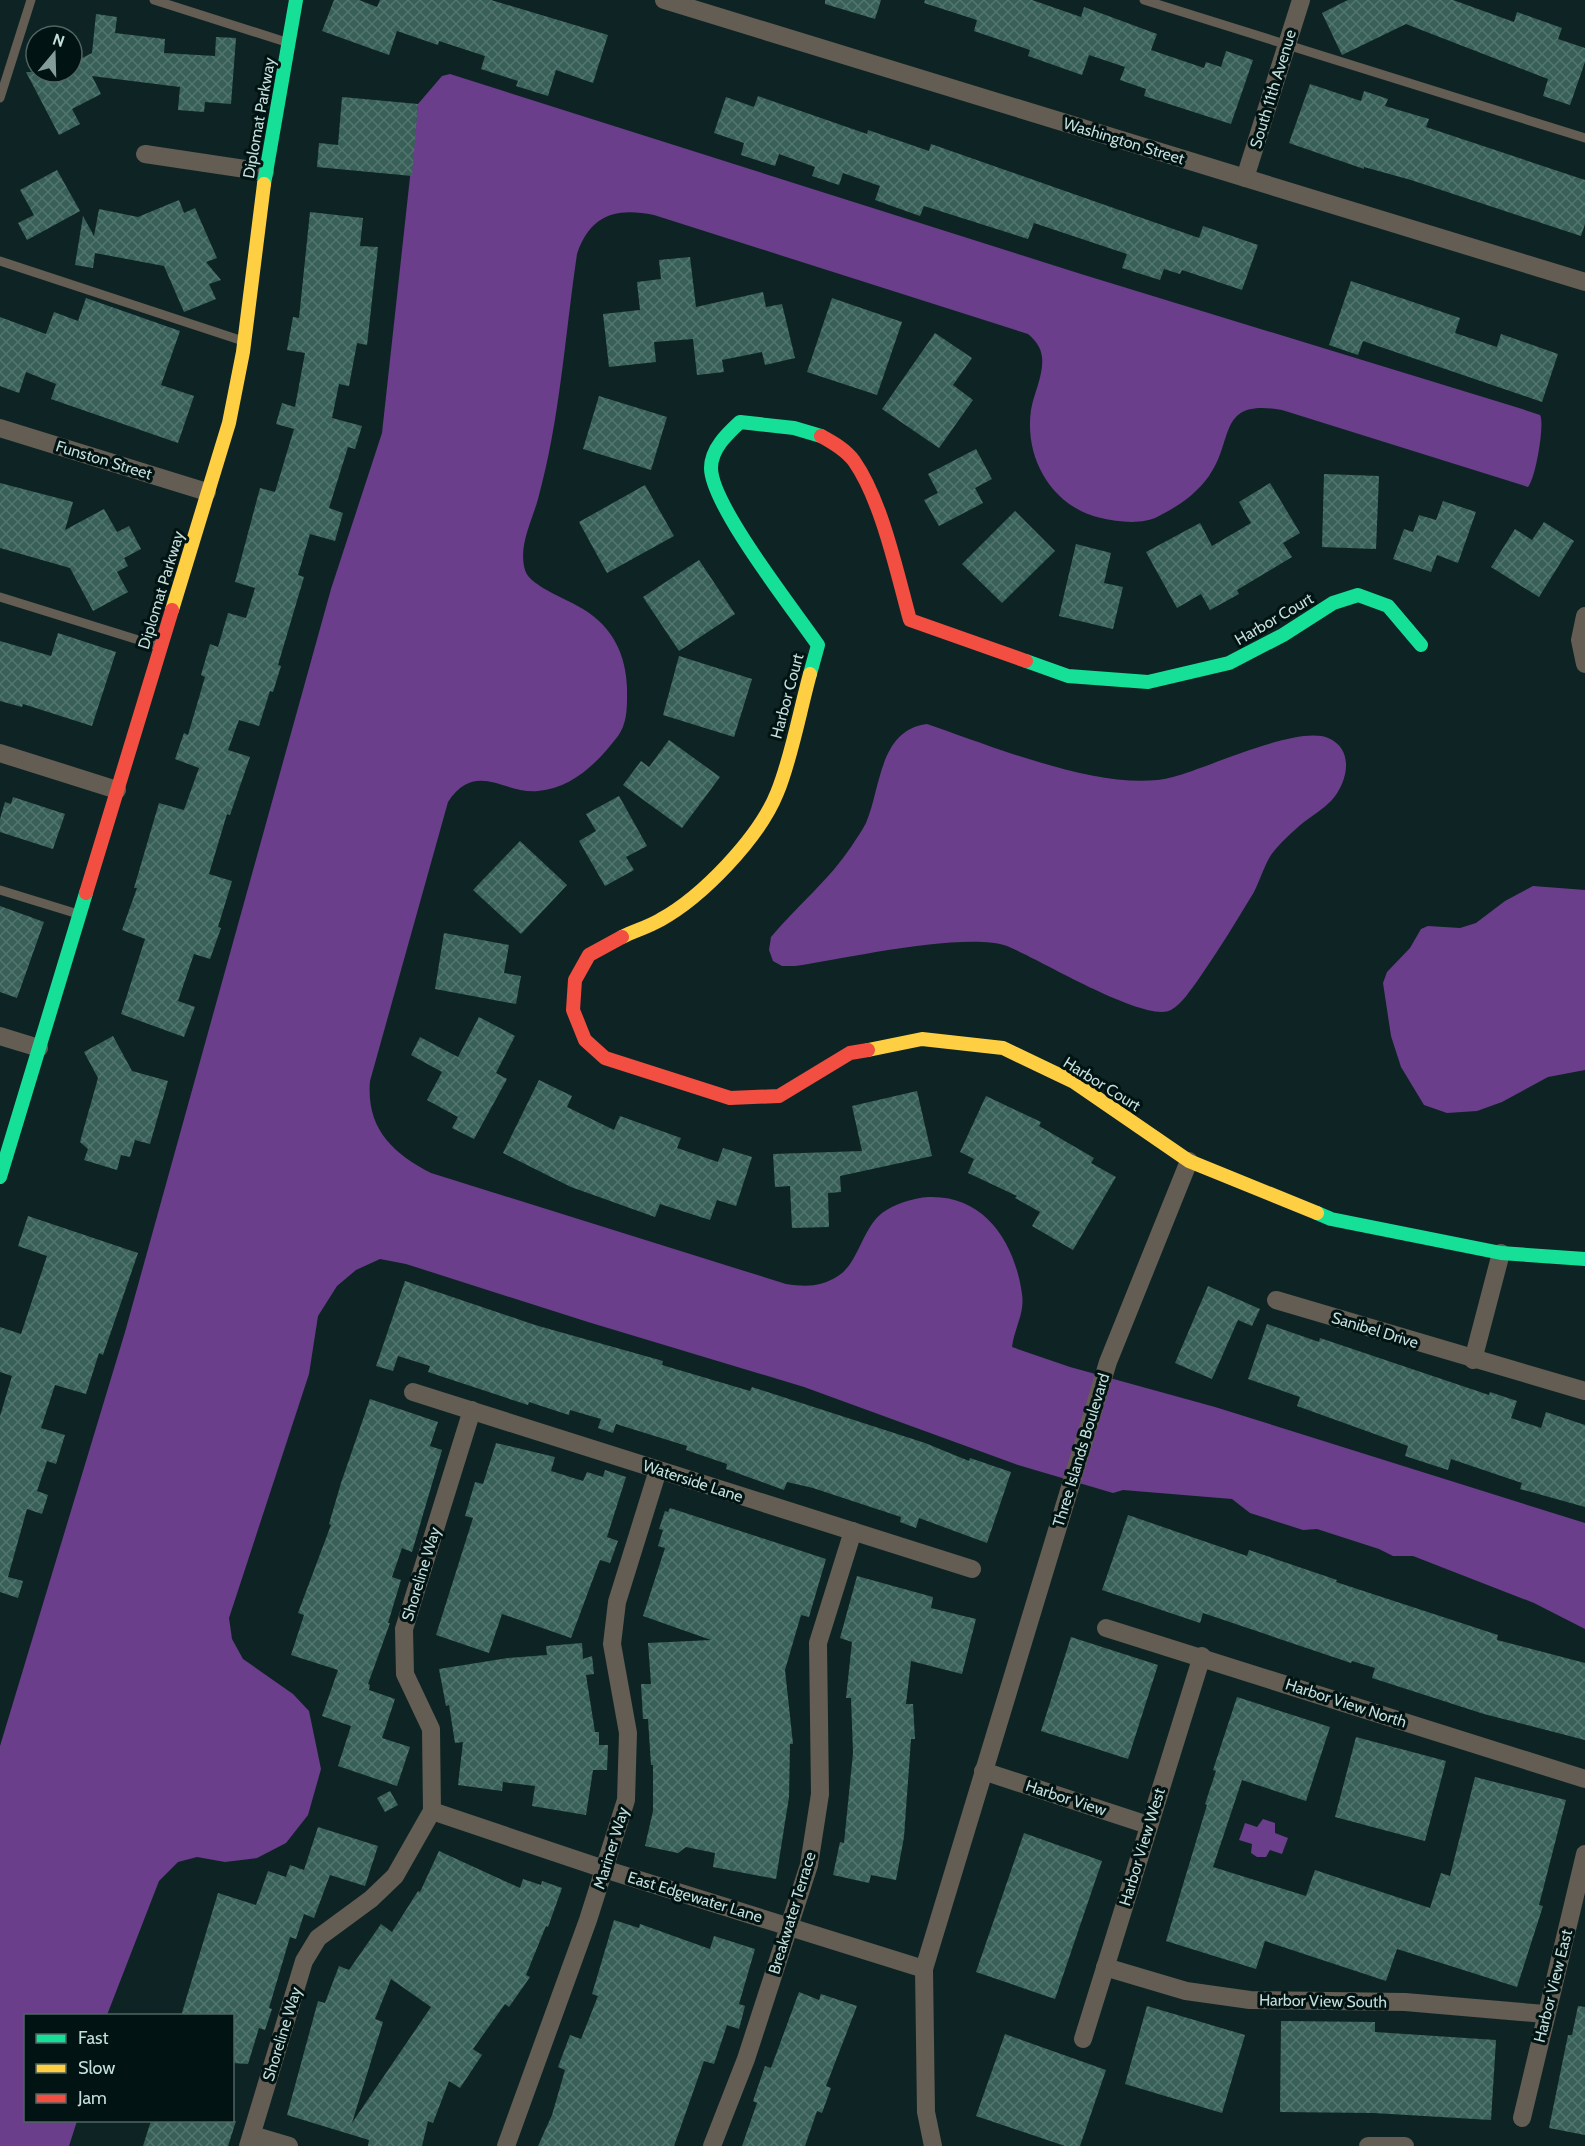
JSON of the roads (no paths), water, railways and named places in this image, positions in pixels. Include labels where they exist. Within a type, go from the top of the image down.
[{"type":"street","name":"Diplomat Parkway","points":[[0,1177],[229,423],[244,342],[265,172],[296,0]]},
{"type":"street","name":"Washington Street","points":[[664,0],[1585,282]]},
{"type":"street","name":"South 11th Avenue","points":[[1245,178],[1301,0]]},
{"type":"street","points":[[145,154],[265,172]]},
{"type":"street","name":"Harbor Court","points":[[1189,1161],[1074,1082],[1003,1047],[922,1039],[850,1053],[779,1096],[730,1098],[605,1058],[585,1040],[573,1010],[575,980],[589,955],[614,940],[660,920],[699,892],[726,866],[750,837],[777,794],[818,645],[721,501],[710,470],[717,444],[740,422],[786,424],[815,434],[846,451],[865,480],[910,620],[1068,676],[1148,682],[1229,663],[1283,635],[1333,603],[1358,595],[1388,606],[1421,645]]},
{"type":"street","name":"Funston Street","points":[[0,428],[207,492]]},
{"type":"street","points":[[1585,616],[1580,640],[1585,664]]},
{"type":"street","points":[[0,753],[117,790]]},
{"type":"street","points":[[0,1036],[39,1048]]},
{"type":"street","points":[[1189,1161],[1331,1219],[1502,1253],[1585,1259]]},
{"type":"street","name":"Three Islands Boulevard","points":[[933,2146],[926,2112],[924,1969],[1108,1362],[1189,1161]]},
{"type":"street","points":[[1473,1360],[1502,1253]]},
{"type":"street","name":"Sanibel Drive","points":[[1276,1300],[1585,1392]]},
{"type":"street","name":"Waterside Lane","points":[[413,1392],[972,1569]]},
{"type":"street","name":"Shoreline Way","points":[[250,2140],[304,1961],[318,1938],[371,1899],[395,1876],[432,1811],[430,1729],[405,1674],[404,1629],[472,1410]]},
{"type":"street","name":"Mariner Way","points":[[506,2146],[536,2068],[626,1800],[628,1733],[612,1644],[617,1602],[658,1470]]},
{"type":"street","name":"Breakwater Terrace","points":[[712,2146],[746,2059],[809,1865],[820,1794],[818,1643],[853,1531]]},
{"type":"street","name":"Harbor View North","points":[[1106,1628],[1202,1656],[1585,1779]]},
{"type":"street","name":"Harbor View West","points":[[1083,2039],[1202,1656]]},
{"type":"street","name":"Harbor View","points":[[983,1771],[1148,1825]]},
{"type":"street","name":"East Edgewater Lane","points":[[432,1811],[604,1869],[924,1969]]},
{"type":"street","name":"Harbor View East","points":[[1522,2118],[1585,1854]]},
{"type":"street","name":"Harbor View South","points":[[1106,1967],[1186,1991],[1250,2000],[1405,2002],[1545,2014]]},
{"type":"street","points":[[250,2140],[288,2146]]},
{"type":"street","points":[[1368,2146],[1405,2146]]},
{"type":"lane","points":[[0,98],[31,0]]},
{"type":"lane","points":[[154,0],[288,43]]},
{"type":"lane","points":[[1143,0],[1585,138]]},
{"type":"lane","points":[[0,261],[244,342]]},
{"type":"lane","points":[[0,597],[160,647]]},
{"type":"lane","points":[[0,890],[80,914]]}]
